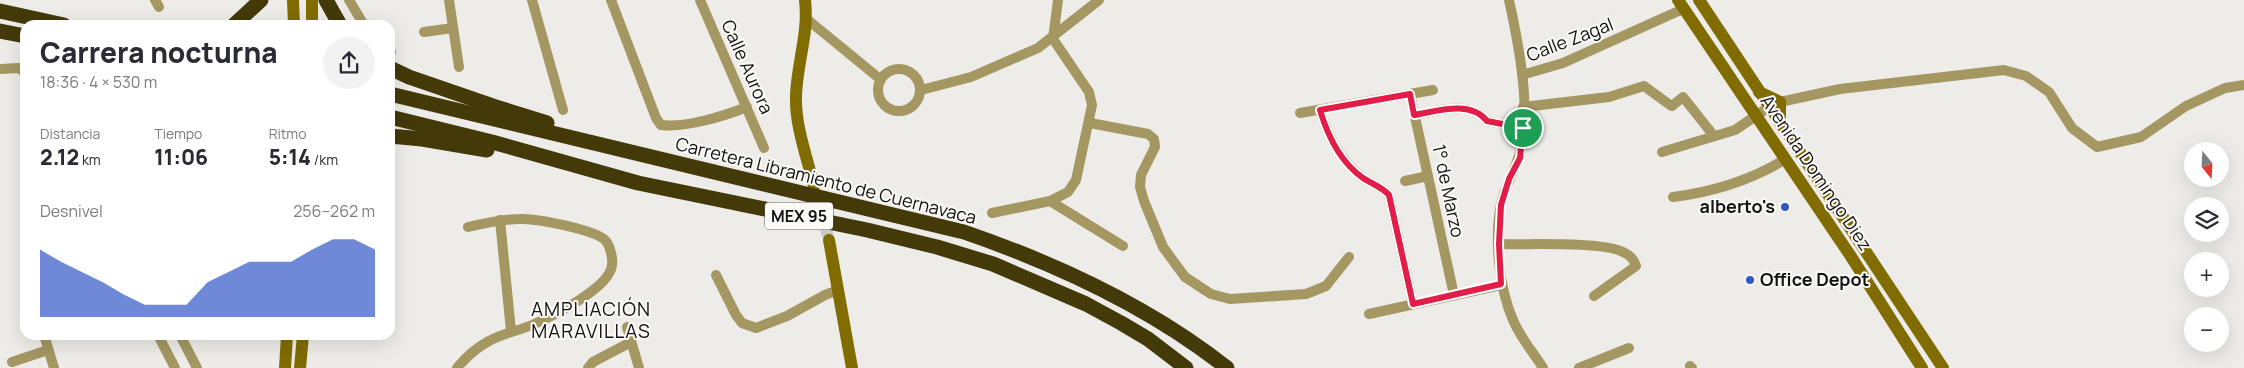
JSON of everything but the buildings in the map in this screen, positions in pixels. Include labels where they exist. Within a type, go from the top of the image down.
[{"type":"highway","points":[[239,20],[261,0]]},
{"type":"highway","points":[[326,0],[337,20]]},
{"type":"highway","points":[[0,11],[41,20]]},
{"type":"highway","points":[[0,31],[20,35]]},
{"type":"highway","points":[[395,70],[499,108],[597,138],[628,152]]},
{"type":"highway","name":"Carretera Libramiento de Cuernavaca","points":[[395,95],[940,226],[992,241],[1086,282],[1128,303],[1177,332],[1227,368]]},
{"type":"highway","name":"MEX 95","points":[[395,118],[492,142],[647,185],[867,230],[937,247],[993,264],[1078,300],[1121,323],[1186,368]]},
{"type":"highway","points":[[395,136],[422,139],[573,166]]},
{"type":"main road","points":[[293,0],[294,20]]},
{"type":"main road","points":[[312,0],[312,20]]},
{"type":"main road","points":[[805,0],[808,20],[796,95],[797,116],[814,186]]},
{"type":"main road","name":"Avenida Domingo Diez","points":[[1699,0],[1759,92],[1774,104],[1780,123],[1943,368]]},
{"type":"main road","name":"Avenida Domingo Diez","points":[[1680,4],[1853,260],[1922,368]]},
{"type":"main road","points":[[829,240],[852,368]]},
{"type":"main road","points":[[287,340],[285,365],[300,366],[303,340]]},
{"type":"street","points":[[349,0],[361,20]]},
{"type":"street","points":[[449,0],[459,66]]},
{"type":"street","points":[[532,0],[563,110]]},
{"type":"street","points":[[611,0],[656,118],[661,125],[669,126],[697,121],[747,107]]},
{"type":"street","name":"Calle Aurora","points":[[700,0],[764,148]]},
{"type":"street","points":[[992,213],[1050,201],[1068,192],[1076,180],[1092,106],[1089,92],[1053,39],[1058,0]]},
{"type":"street","points":[[920,90],[970,77],[1038,48],[1053,39],[1099,0]]},
{"type":"street","points":[[1509,0],[1522,76],[1523,128],[1520,158],[1509,179],[1501,205],[1499,244],[1501,284],[1513,321],[1543,368]]},
{"type":"street","name":"Calle Zagal","points":[[1522,76],[1563,63],[1680,4]]},
{"type":"street","points":[[808,20],[880,79]]},
{"type":"street","points":[[424,32],[453,28]]},
{"type":"street","points":[[0,69],[20,71]]},
{"type":"street","points":[[901,69],[915,75],[920,90],[915,104],[909,109],[894,111],[881,102],[878,87],[880,79],[886,73],[901,69]]},
{"type":"street","points":[[1662,152],[1734,130],[1774,104],[1840,89],[2004,70],[2026,76],[2050,92],[2072,128],[2098,147],[2141,137],[2186,106],[2225,88],[2244,85]]},
{"type":"street","points":[[1523,107],[1609,97],[1644,86],[1672,106],[1683,97],[1714,136]]},
{"type":"street","points":[[1300,113],[1433,90]]},
{"type":"street","name":"1° de Marzo","points":[[1410,94],[1454,295]]},
{"type":"street","points":[[1414,115],[1461,108],[1481,113],[1487,121],[1523,128]]},
{"type":"street","points":[[1320,110],[1334,146],[1349,167],[1363,178],[1384,189],[1389,195],[1413,304]]},
{"type":"street","points":[[1090,122],[1148,134],[1154,139],[1155,147],[1141,175],[1140,187],[1144,201],[1163,247],[1185,277],[1211,294],[1230,299],[1306,294],[1326,286],[1349,257]]},
{"type":"street","points":[[1673,197],[1717,188],[1762,174],[1784,160]]},
{"type":"street","points":[[1405,181],[1428,176]]},
{"type":"street","points":[[1050,201],[1123,246]]},
{"type":"street","points":[[457,368],[468,355],[488,341],[511,331],[530,326],[589,295],[610,272],[612,267],[612,254],[606,240],[596,235],[556,223],[522,218],[468,226]]},
{"type":"street","points":[[500,220],[511,331]]},
{"type":"street","points":[[1499,244],[1596,246],[1622,251],[1631,257],[1636,266],[1594,296]]},
{"type":"street","points":[[716,275],[742,323],[756,328],[786,316],[838,290]]},
{"type":"street","points":[[1369,314],[1501,284]]},
{"type":"street","points":[[627,327],[639,368]]},
{"type":"street","points":[[45,340],[54,368]]},
{"type":"street","points":[[160,340],[174,367],[191,358]]},
{"type":"street","points":[[182,340],[196,368]]},
{"type":"street","points":[[588,368],[593,362],[631,342]]},
{"type":"street","points":[[1579,368],[1629,348]]},
{"type":"street","points":[[12,362],[48,350]]},
{"type":"tunnel","points":[[815,190],[829,240]]},
{"type":"place","name":"alberto's","points":[[1785,207]]},
{"type":"place","name":"Office Depot","points":[[1750,280]]},
{"type":"district","name":"AMPLIACIÓN MARAVILLAS","points":[[591,320]]},
{"type":"route","points":[[1410,94],[1414,115],[1461,108],[1481,113],[1487,121],[1523,128],[1524,138],[1520,158],[1509,179],[1501,205],[1499,244],[1501,284],[1413,304],[1389,195],[1384,189],[1363,178],[1349,167],[1334,146],[1325,127],[1320,110],[1410,94]]}]
